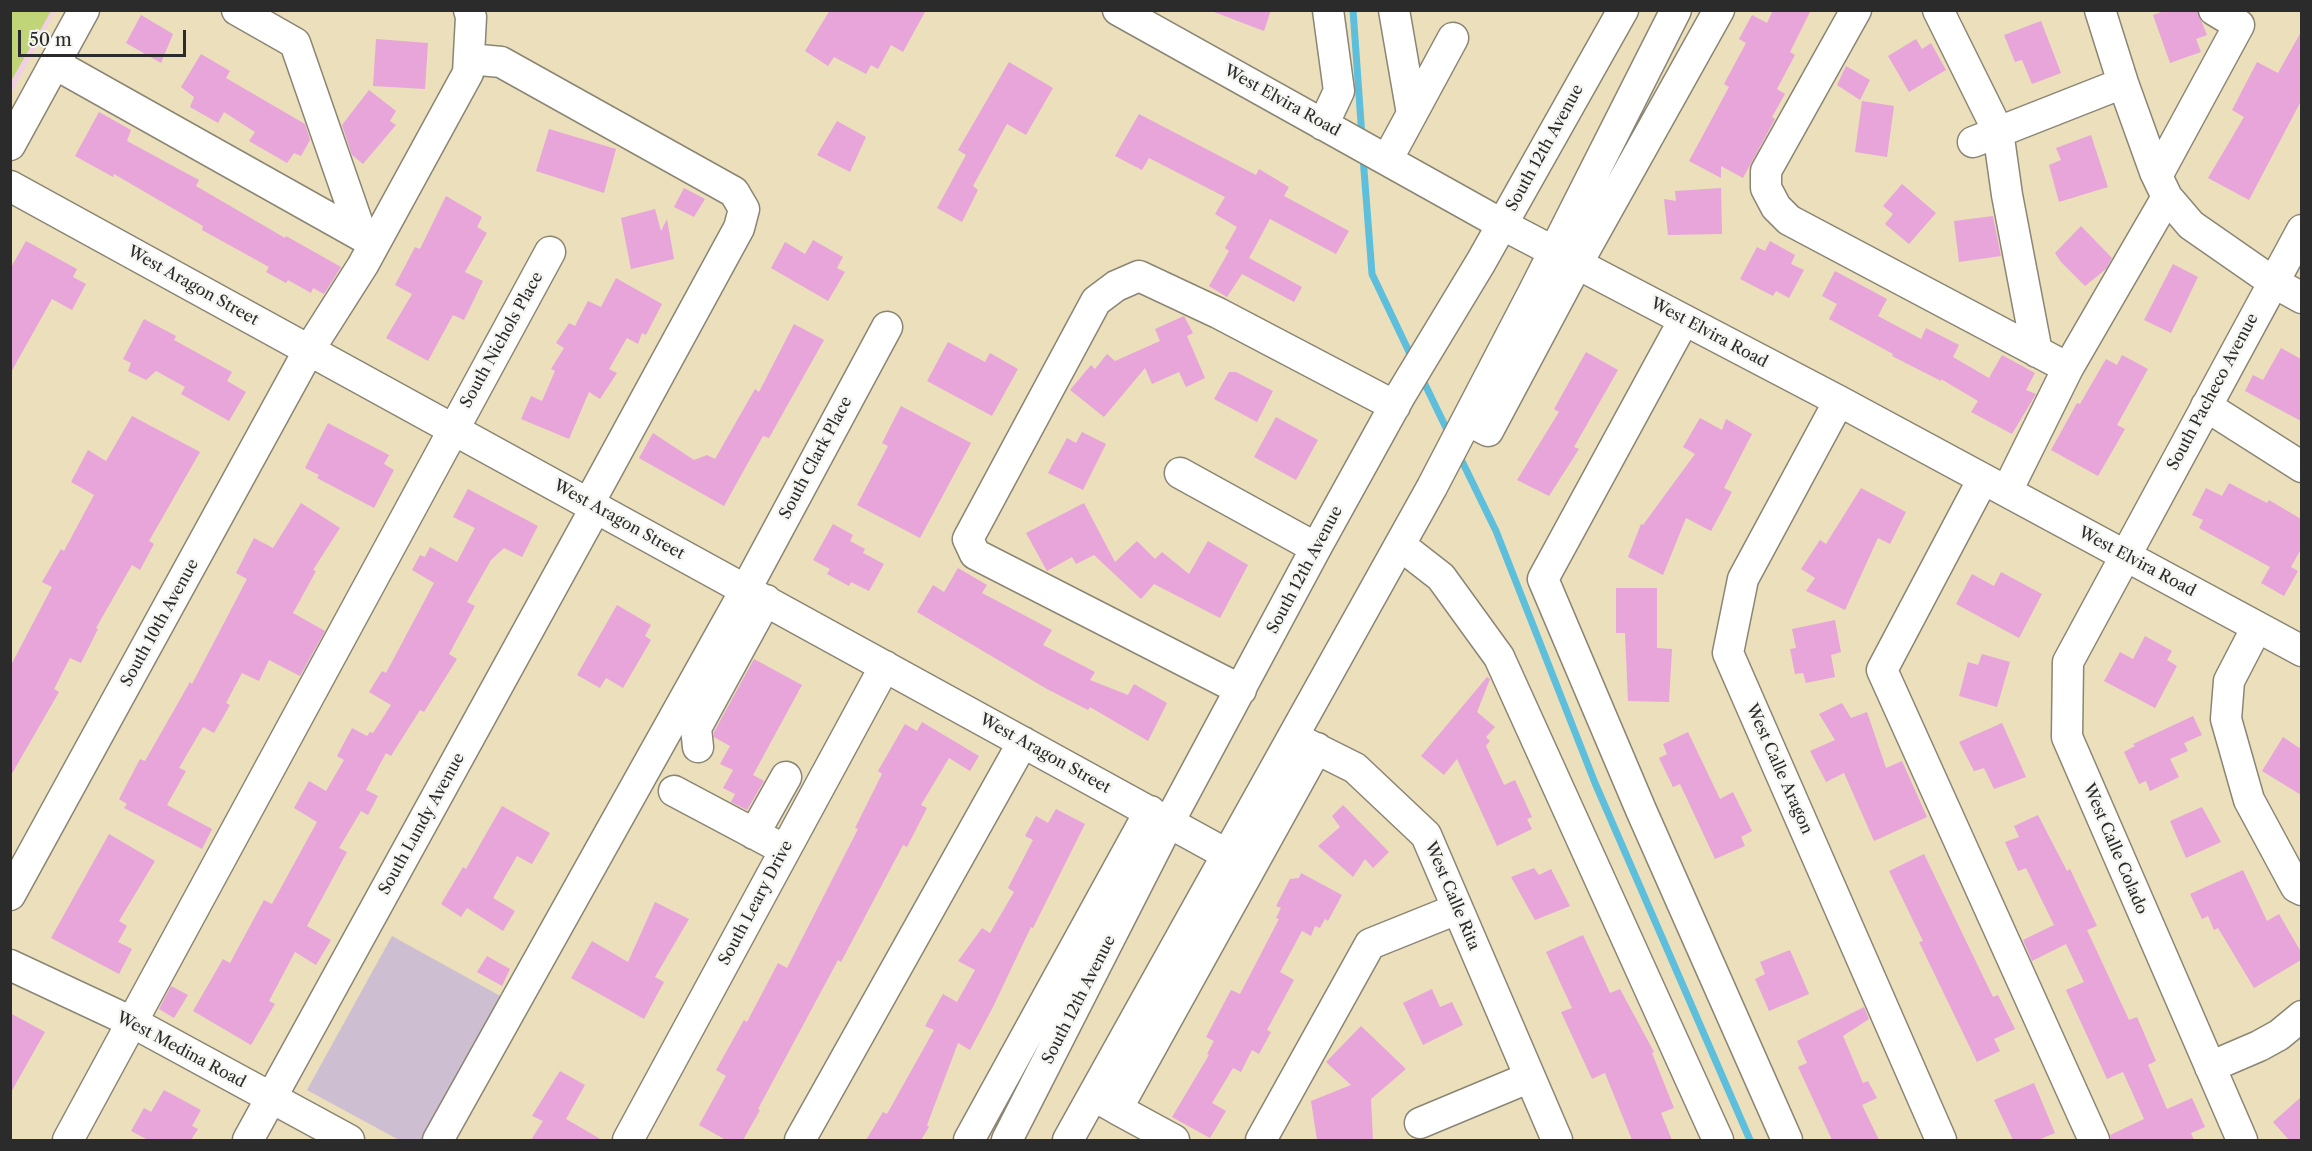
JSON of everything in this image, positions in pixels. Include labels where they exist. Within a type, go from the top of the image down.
[{"type":"street","points":[[10,145],[84,10]]},
{"type":"street","points":[[237,10],[295,43],[368,239]]},
{"type":"street","name":"South 10th Avenue","points":[[10,896],[309,350],[363,265],[368,239],[468,73],[471,17],[469,10]]},
{"type":"street","name":"West Elvira Road","points":[[1119,10],[1502,224],[1839,401],[2301,651]]},
{"type":"street","points":[[1323,124],[1339,91],[1328,10]]},
{"type":"street","points":[[1394,10],[1412,114]]},
{"type":"street","name":"South 12th Avenue","points":[[969,1140],[1160,817],[1241,690],[1397,401],[1502,224],[1623,10]]},
{"type":"street","points":[[1068,1140],[1106,1102],[1305,742],[1400,545],[1466,422],[1488,431],[1676,10]]},
{"type":"street","points":[[1566,257],[1719,10]]},
{"type":"street","points":[[1856,10],[1766,171],[1766,188],[1776,207],[1789,220],[2068,368]]},
{"type":"street","points":[[1938,10],[2007,195],[2037,352]]},
{"type":"street","points":[[2100,10],[2123,83],[2162,186],[2191,225],[2273,282],[2301,298]]},
{"type":"street","points":[[2094,1140],[1882,670],[2068,368],[2162,186],[2239,25],[2214,10]]},
{"type":"street","points":[[1383,158],[1412,114],[1453,38]]},
{"type":"street","name":"South Lundy Avenue","points":[[248,1140],[593,505],[739,228],[744,209],[734,192],[501,62],[469,59]]},
{"type":"street","points":[[55,64],[368,239]]},
{"type":"street","points":[[1986,137],[2123,83]]},
{"type":"street","name":"West Aragon Street","points":[[10,186],[1228,855]]},
{"type":"street","name":"South Pacheco Avenue","points":[[2125,555],[2301,230]]},
{"type":"street","name":"South Nichols Place","points":[[68,1140],[550,252]]},
{"type":"street","points":[[1241,690],[975,554],[968,538],[1096,301],[1116,286],[1139,276],[1397,401]]},
{"type":"street","points":[[1684,320],[1543,579],[1641,810],[1787,1140]]},
{"type":"street","name":"South Clark Place","points":[[756,595],[887,327]]},
{"type":"street","name":"West Calle Aragon","points":[[1839,401],[1743,579],[1728,653],[1941,1140]]},
{"type":"street","points":[[2206,406],[2301,467]]},
{"type":"street","points":[[1179,473],[1316,548]]},
{"type":"street","points":[[1400,545],[1441,577],[1498,657],[1718,1140]]},
{"type":"street","name":"West Calle Colado","points":[[2125,555],[2068,662],[2067,737],[2242,1140]]},
{"type":"street","points":[[698,747],[696,728],[756,595]]},
{"type":"street","points":[[438,1140],[756,595]]},
{"type":"street","points":[[2257,627],[2229,681],[2226,719],[2250,800],[2296,886],[2301,890]]},
{"type":"street","name":"South Leary Drive","points":[[628,1140],[885,666]]},
{"type":"street","points":[[800,1140],[1023,742]]},
{"type":"street","points":[[1106,1102],[1228,855],[1305,742]]},
{"type":"street","name":"West Calle Rita","points":[[1305,742],[1355,768],[1426,835],[1528,1078],[1557,1140]]},
{"type":"street","points":[[754,834],[786,777]]},
{"type":"street","points":[[674,791],[785,850]]},
{"type":"street","name":"South 12th Avenue","points":[[1006,1140],[1160,817]]},
{"type":"street","points":[[1261,1140],[1370,944],[1457,909]]},
{"type":"street","name":"West Medina Road","points":[[10,965],[132,1022],[349,1140]]},
{"type":"street","points":[[2210,1066],[2259,1046],[2279,1035],[2301,1016]]},
{"type":"street","points":[[1420,1123],[1528,1078]]},
{"type":"street","points":[[1106,1102],[1174,1140]]},
{"type":"shaded area","points":[[11,11],[55,11],[11,94]]},
{"type":"shaded area","points":[[392,936],[504,998],[426,1140],[399,1140],[307,1090]]},
{"type":"green space","points":[[10,11],[51,11],[11,81],[10,81]]},
{"type":"building","points":[[830,10],[926,10],[903,52],[891,45],[878,69],[871,65],[866,74],[834,57],[828,66],[805,51]]},
{"type":"building","points":[[1215,10],[1271,10],[1264,31],[1214,12]]},
{"type":"building","points":[[1773,10],[1811,10],[1790,52],[1795,55],[1777,89],[1785,94],[1772,117],[1775,119],[1743,178],[1721,166],[1721,178],[1689,161],[1729,87],[1724,84],[1746,43],[1739,39],[1752,15],[1767,23]]},
{"type":"building","points":[[2167,10],[2197,10],[2207,35],[2196,39],[2201,52],[2170,63],[2153,15]]},
{"type":"building","points":[[141,15],[173,34],[161,63],[126,43]]},
{"type":"building","points":[[2041,21],[2061,73],[2032,84],[2022,60],[2015,62],[2004,35]]},
{"type":"building","points":[[2301,32],[2301,101],[2249,200],[2208,178],[2244,117],[2232,110],[2257,62],[2278,73]]},
{"type":"building","points":[[376,39],[428,43],[425,89],[373,86]]},
{"type":"building","points":[[1916,39],[1922,49],[1931,43],[1946,70],[1909,92],[1888,56]]},
{"type":"building","points":[[201,54],[230,71],[226,78],[305,124],[310,140],[301,156],[294,153],[287,163],[249,141],[255,132],[224,112],[218,123],[190,107],[194,97],[181,87]]},
{"type":"building","points":[[1009,62],[1053,88],[1026,135],[1007,124],[973,186],[978,190],[962,222],[937,208],[966,155],[958,150]]},
{"type":"building","points":[[1846,66],[1870,80],[1860,100],[1837,85]]},
{"type":"building","points":[[369,90],[396,111],[390,121],[396,125],[363,164],[352,155],[342,125]]},
{"type":"building","points":[[1862,101],[1894,106],[1887,157],[1855,152]]},
{"type":"building","points":[[99,112],[131,130],[127,141],[199,180],[196,186],[285,238],[286,236],[341,267],[324,294],[313,288],[311,293],[288,280],[286,283],[266,272],[269,267],[202,230],[203,226],[114,174],[113,177],[75,156]]},
{"type":"building","points":[[1139,114],[1256,175],[1259,169],[1289,187],[1284,196],[1349,231],[1336,254],[1270,219],[1249,258],[1302,287],[1294,302],[1242,274],[1227,297],[1209,286],[1229,251],[1225,248],[1237,227],[1215,214],[1225,197],[1149,158],[1142,170],[1115,156]]},
{"type":"building","points":[[837,121],[866,137],[850,172],[817,155]]},
{"type":"building","points":[[549,129],[616,149],[604,193],[536,171]]},
{"type":"building","points":[[2091,135],[2108,187],[2059,202],[2049,165],[2061,160],[2056,148]]},
{"type":"building","points":[[1902,184],[1936,213],[1909,244],[1885,224],[1893,214],[1883,206]]},
{"type":"building","points":[[684,188],[705,199],[694,217],[674,207]]},
{"type":"building","points":[[1721,188],[1722,234],[1668,235],[1664,199],[1676,201],[1675,191]]},
{"type":"building","points":[[446,196],[482,217],[477,227],[487,233],[465,272],[483,281],[464,320],[453,315],[428,361],[386,338],[412,294],[395,285],[415,247],[420,249]]},
{"type":"building","points":[[655,209],[661,231],[667,219],[674,259],[631,269],[621,218]]},
{"type":"building","points":[[1993,216],[2001,256],[1959,262],[1954,221]]},
{"type":"building","points":[[2081,226],[2112,258],[2106,269],[2085,286],[2055,253]]},
{"type":"building","points":[[813,240],[843,257],[837,268],[845,272],[828,301],[771,268],[785,242],[805,254]]},
{"type":"building","points":[[26,241],[77,269],[73,277],[86,284],[72,310],[52,299],[10,374],[10,269]]},
{"type":"building","points":[[1770,241],[1795,255],[1791,264],[1804,270],[1789,298],[1776,291],[1773,296],[1740,279],[1757,247],[1765,251]]},
{"type":"building","points":[[2173,264],[2198,277],[2171,333],[2144,320]]},
{"type":"building","points":[[1835,271],[1887,299],[1878,316],[1921,339],[1926,328],[1959,345],[1953,357],[1989,378],[2002,355],[2035,373],[2026,390],[2036,394],[2012,434],[1971,412],[1978,401],[1941,379],[1941,381],[1892,356],[1893,354],[1829,319],[1837,304],[1822,296]]},
{"type":"building","points":[[616,278],[662,304],[646,335],[642,333],[638,344],[627,338],[609,369],[617,373],[600,399],[589,392],[569,439],[521,419],[531,396],[542,401],[555,371],[551,369],[564,348],[556,343],[569,323],[575,326],[588,301],[601,307]]},
{"type":"building","points":[[1184,316],[1193,333],[1187,336],[1205,378],[1186,387],[1179,372],[1152,384],[1145,368],[1104,417],[1070,390],[1091,365],[1095,369],[1107,354],[1115,361],[1160,341],[1155,329]]},
{"type":"building","points":[[144,319],[176,336],[174,340],[232,372],[227,381],[246,392],[229,421],[181,394],[185,387],[156,371],[146,380],[128,371],[131,363],[123,359]]},
{"type":"building","points":[[794,324],[824,340],[769,438],[763,436],[724,506],[639,458],[653,433],[694,460],[707,455],[715,459],[755,389],[759,392]]},
{"type":"building","points":[[948,342],[985,362],[990,353],[1018,369],[992,416],[927,381]]},
{"type":"building","points":[[2281,348],[2301,359],[2301,421],[2245,391],[2253,375],[2263,380]]},
{"type":"building","points":[[1586,352],[1618,370],[1574,447],[1579,449],[1549,496],[1517,480],[1559,412],[1554,409]]},
{"type":"building","points":[[2122,355],[2148,369],[2117,425],[2125,429],[2098,476],[2051,450],[2077,403],[2080,404],[2106,359],[2117,365]]},
{"type":"building","points":[[1229,372],[1236,372],[1273,391],[1257,422],[1214,399]]},
{"type":"building","points":[[901,406],[971,443],[920,538],[857,505],[888,446],[882,443]]},
{"type":"building","points":[[132,416],[200,452],[149,541],[154,544],[140,570],[132,565],[96,628],[98,629],[81,663],[70,658],[54,689],[59,692],[10,777],[10,667],[52,587],[42,582],[61,549],[64,551],[94,495],[71,482],[88,450],[106,461]]},
{"type":"building","points":[[1276,417],[1318,440],[1296,480],[1254,457]]},
{"type":"building","points":[[1700,418],[1722,430],[1726,419],[1752,434],[1724,488],[1732,492],[1711,531],[1686,518],[1663,575],[1628,557],[1641,524],[1643,525],[1695,454],[1683,447]]},
{"type":"building","points":[[328,423],[389,455],[384,464],[394,470],[374,508],[317,478],[319,475],[305,468]]},
{"type":"building","points":[[1082,432],[1106,444],[1083,490],[1048,473],[1067,438],[1076,443]]},
{"type":"building","points":[[2229,483],[2267,503],[2269,500],[2301,519],[2301,549],[2291,567],[2298,571],[2284,596],[2261,583],[2270,567],[2199,528],[2203,520],[2192,515],[2206,488],[2222,496]]},
{"type":"building","points":[[1861,488],[1906,512],[1890,544],[1878,538],[1845,610],[1806,591],[1815,578],[1801,569],[1820,540],[1826,544]]},
{"type":"building","points":[[468,489],[538,526],[522,557],[504,548],[491,560],[467,602],[475,606],[449,654],[457,659],[424,712],[420,710],[391,756],[386,753],[366,790],[378,796],[368,815],[361,811],[339,848],[347,852],[307,926],[331,940],[316,965],[295,952],[269,1001],[275,1004],[251,1045],[193,1011],[223,959],[230,963],[264,900],[272,904],[317,822],[294,808],[309,781],[326,791],[344,760],[337,756],[352,728],[367,736],[370,732],[373,733],[391,705],[369,692],[382,671],[386,673],[434,583],[412,570],[420,555],[425,557],[430,547],[457,562],[475,528],[453,517]]},
{"type":"building","points":[[301,503],[340,528],[313,570],[316,571],[293,613],[325,631],[300,676],[269,660],[259,681],[242,673],[226,703],[230,705],[214,733],[203,727],[179,768],[186,771],[167,805],[212,829],[202,849],[124,808],[127,804],[119,799],[140,759],[145,761],[190,682],[192,684],[247,579],[236,573],[254,538],[273,548]]},
{"type":"building","points":[[1084,503],[1115,562],[1137,541],[1155,559],[1162,552],[1189,574],[1208,541],[1248,565],[1220,618],[1154,584],[1141,599],[1094,555],[1076,564],[1072,557],[1047,571],[1026,533]]},
{"type":"building","points":[[833,524],[853,535],[850,541],[865,549],[863,553],[884,564],[869,591],[851,582],[849,586],[827,574],[830,569],[813,560]]},
{"type":"building","points":[[958,568],[987,585],[982,593],[1052,630],[1043,645],[1095,672],[1090,680],[1128,695],[1134,684],[1167,703],[1148,741],[1090,707],[1088,710],[1047,689],[917,612],[933,585],[944,592]]},
{"type":"building","points":[[2001,572],[2042,594],[2019,638],[1956,604],[1972,574],[1994,586]]},
{"type":"building","points":[[1616,588],[1657,588],[1657,648],[1672,649],[1669,702],[1628,701],[1625,633],[1616,633]]},
{"type":"building","points":[[617,605],[651,625],[645,636],[651,640],[623,688],[606,678],[600,688],[577,675]]},
{"type":"building","points":[[1835,620],[1841,652],[1831,655],[1835,677],[1806,683],[1803,673],[1795,674],[1790,649],[1796,648],[1792,629]]},
{"type":"building","points":[[2145,636],[2172,651],[2167,660],[2177,666],[2155,708],[2104,681],[2120,652],[2133,659]]},
{"type":"building","points":[[1982,654],[2010,662],[1997,707],[1959,696],[1968,662],[1978,665]]},
{"type":"building","points":[[754,659],[802,685],[753,775],[764,781],[747,810],[731,802],[735,794],[723,788],[733,770],[720,764],[730,746],[714,737],[714,732]]},
{"type":"building","points":[[1487,677],[1490,679],[1477,712],[1495,727],[1486,737],[1490,741],[1486,746],[1504,785],[1515,780],[1532,817],[1527,819],[1532,829],[1497,846],[1457,759],[1444,775],[1421,756]]},
{"type":"building","points":[[1842,703],[1851,718],[1867,712],[1886,768],[1902,761],[1927,817],[1874,841],[1844,773],[1826,782],[1810,751],[1835,740],[1819,714]]},
{"type":"building","points":[[2193,716],[2202,735],[2184,743],[2188,751],[2170,759],[2179,777],[2150,791],[2146,781],[2139,784],[2124,752],[2135,746],[2133,744]]},
{"type":"building","points":[[922,722],[979,756],[970,771],[949,758],[921,805],[927,808],[907,847],[903,845],[841,962],[838,960],[743,1140],[726,1140],[699,1125],[726,1076],[716,1070],[744,1020],[747,1022],[778,963],[787,968],[858,829],[855,828],[882,774],[878,771],[905,724],[917,731]]},
{"type":"building","points":[[2002,723],[2026,777],[1994,789],[1984,768],[1974,771],[1959,742]]},
{"type":"building","points":[[1688,732],[1720,799],[1733,792],[1752,831],[1741,837],[1745,846],[1715,859],[1680,784],[1673,787],[1659,758],[1667,754],[1663,744]]},
{"type":"building","points":[[2283,737],[2301,749],[2301,795],[2262,771]]},
{"type":"building","points":[[1343,805],[1389,852],[1373,868],[1365,859],[1353,877],[1318,846],[1340,827],[1332,816]]},
{"type":"building","points":[[502,806],[550,833],[532,864],[517,856],[493,898],[515,911],[503,931],[467,908],[461,917],[441,904],[463,867],[466,869]]},
{"type":"building","points":[[2202,807],[2221,842],[2186,858],[2170,821]]},
{"type":"building","points":[[1056,809],[1085,824],[970,1050],[958,1043],[927,1125],[929,1127],[921,1140],[866,1140],[883,1112],[887,1114],[934,1030],[925,1026],[943,994],[957,1002],[975,970],[958,961],[982,928],[990,933],[1014,892],[1008,888],[1033,840],[1025,836],[1036,816],[1048,823]]},
{"type":"building","points":[[2038,815],[2067,871],[2070,869],[2097,926],[2087,930],[2129,1020],[2137,1017],[2156,1061],[2148,1065],[2167,1109],[2192,1098],[2205,1127],[2191,1133],[2194,1140],[2111,1140],[2110,1135],[2144,1119],[2123,1072],[2107,1079],[2066,990],[2084,982],[2066,944],[2032,961],[2023,940],[2054,925],[2026,868],[2018,871],[2005,842],[2019,837],[2014,826]]},
{"type":"building","points":[[109,834],[155,861],[119,921],[127,926],[118,942],[132,949],[119,974],[51,938]]},
{"type":"building","points":[[1924,854],[1993,997],[1998,995],[2015,1029],[1994,1039],[2000,1051],[1977,1062],[1919,942],[1923,941],[1889,871]]},
{"type":"building","points":[[1534,868],[1539,875],[1551,869],[1570,906],[1535,920],[1511,877]]},
{"type":"building","points":[[2243,870],[2267,921],[2279,914],[2301,952],[2301,960],[2254,988],[2218,928],[2214,930],[2208,916],[2202,919],[2190,894]]},
{"type":"building","points":[[1301,873],[1342,895],[1328,921],[1325,919],[1320,928],[1315,926],[1311,936],[1302,931],[1280,972],[1294,980],[1267,1030],[1271,1032],[1259,1054],[1252,1050],[1241,1072],[1233,1068],[1212,1103],[1226,1111],[1210,1138],[1172,1117],[1209,1055],[1207,1054],[1214,1041],[1206,1037],[1231,990],[1240,994],[1279,919],[1276,918],[1281,908],[1276,906],[1290,879],[1299,878]]},
{"type":"building","points":[[655,902],[689,919],[655,977],[664,982],[644,1019],[571,978],[592,941],[628,962]]},
{"type":"building","points":[[1583,935],[1610,993],[1620,989],[1654,1052],[1652,1053],[1674,1108],[1661,1113],[1672,1140],[1632,1140],[1605,1073],[1592,1079],[1561,1012],[1572,1008],[1546,952]]},
{"type":"building","points":[[1790,950],[1809,994],[1769,1011],[1755,979],[1765,974],[1760,962]]},
{"type":"building","points":[[487,956],[510,969],[502,986],[477,972]]},
{"type":"building","points":[[171,986],[188,995],[174,1018],[159,1009]]},
{"type":"building","points":[[1432,989],[1440,1007],[1452,1002],[1463,1025],[1423,1045],[1403,1003]]},
{"type":"building","points":[[1864,1007],[1869,1019],[1843,1036],[1863,1083],[1868,1081],[1877,1098],[1862,1105],[1879,1140],[1832,1140],[1798,1067],[1807,1063],[1797,1041]]},
{"type":"building","points":[[10,1013],[45,1032],[10,1094]]},
{"type":"building","points":[[1361,1026],[1406,1069],[1371,1099],[1373,1140],[1317,1140],[1311,1101],[1351,1085],[1326,1062]]},
{"type":"building","points":[[560,1071],[585,1085],[566,1119],[602,1140],[531,1140],[543,1121],[532,1116]]},
{"type":"building","points":[[2034,1083],[2055,1133],[2038,1140],[2013,1140],[1994,1100]]},
{"type":"building","points":[[164,1090],[201,1110],[192,1126],[198,1129],[191,1140],[148,1140],[131,1131],[144,1108],[151,1112]]},
{"type":"building","points":[[2301,1097],[2301,1140],[2289,1140],[2273,1122]]},
{"type":"waterway","points":[[1353,10],[1362,137]]},
{"type":"waterway","points":[[1363,157],[1372,274],[1412,358]]},
{"type":"waterway","points":[[1421,376],[1449,434]]},
{"type":"waterway","points":[[1459,455],[1496,531],[1595,783],[1750,1140]]}]
